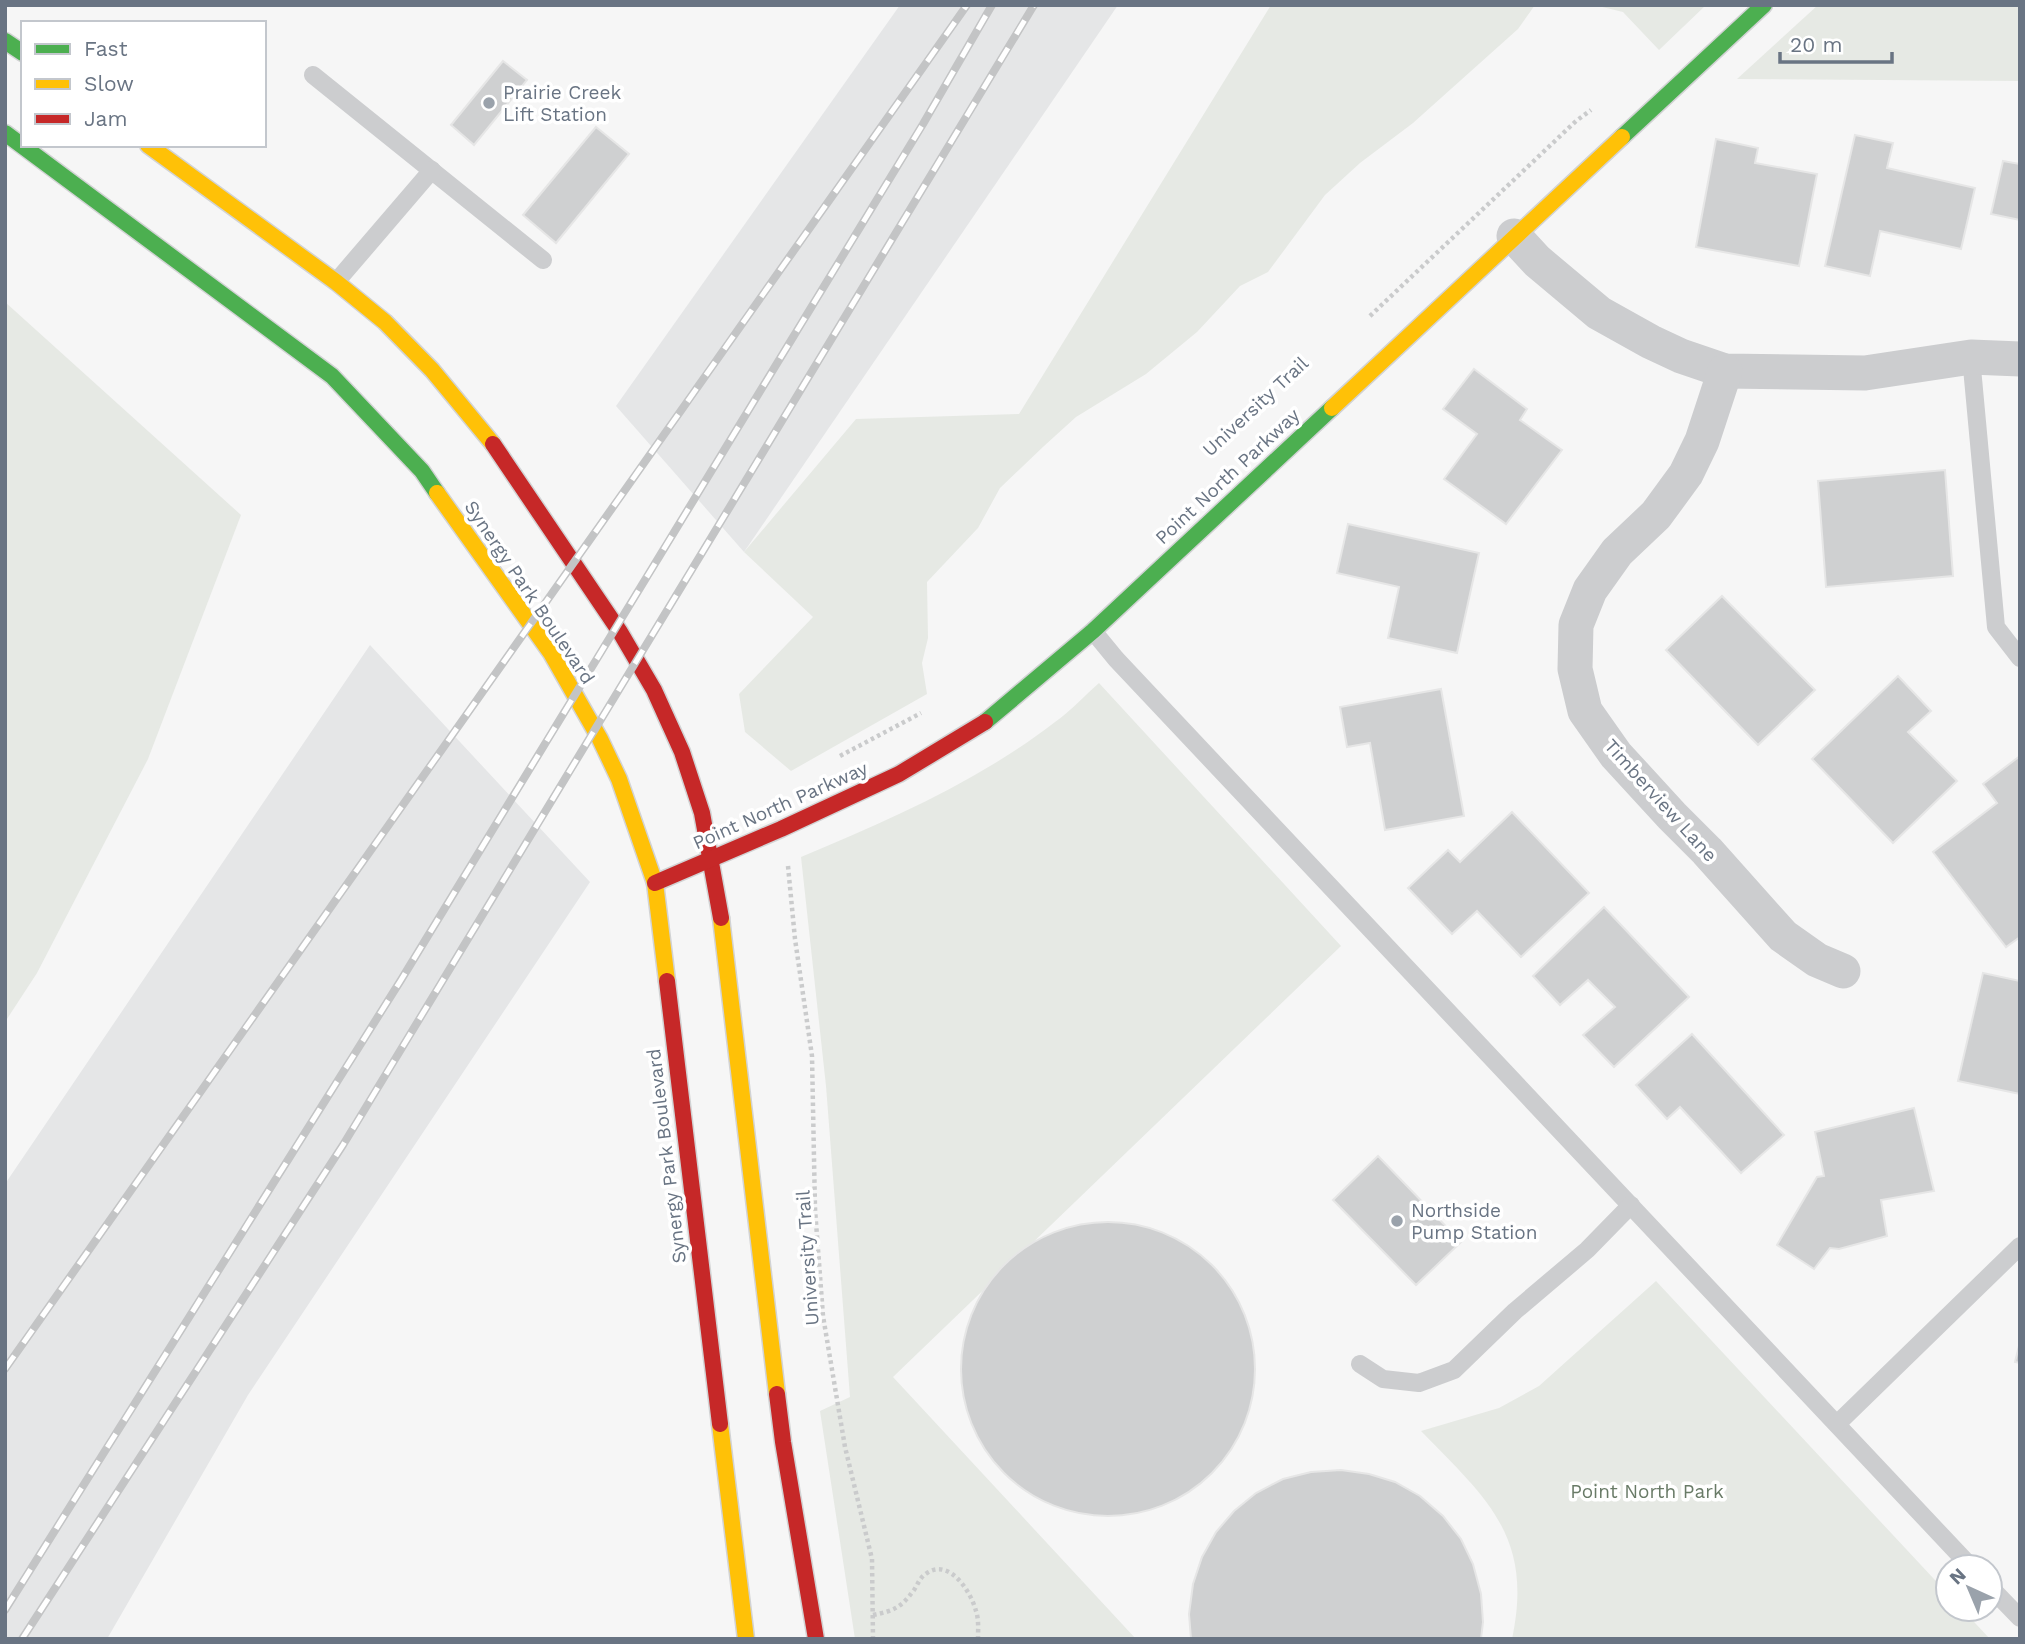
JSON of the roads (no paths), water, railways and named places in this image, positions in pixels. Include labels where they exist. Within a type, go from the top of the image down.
[{"type":"street","name":"Point North Parkway","points":[[655,883],[899,774],[982,724],[1094,631],[1764,5]]},
{"type":"street","points":[[5,41],[21,52]]},
{"type":"street","name":"Synergy Park Boulevard","points":[[5,133],[21,145]]},
{"type":"street","name":"Synergy Park Boulevard","points":[[24,147],[332,376],[422,471],[551,653],[600,739],[619,779],[655,883],[746,1639]]},
{"type":"street","points":[[151,147],[335,282],[385,322],[432,370],[490,440],[620,632],[654,690],[682,752],[702,813],[723,933],[783,1442],[816,1639]]},
{"type":"street","points":[[1514,236],[1537,261],[1599,313],[1681,356],[1725,371],[1865,373],[1971,356],[2020,359]]},
{"type":"street","name":"Timberview Lane","points":[[1725,371],[1702,441],[1686,474],[1656,515],[1617,552],[1590,590],[1576,625],[1575,669],[1585,711],[1616,755],[1672,817],[1707,850],[1783,936],[1817,960],[1843,971]]},
{"type":"lane","points":[[313,75],[543,260]]},
{"type":"lane","points":[[335,282],[432,170]]},
{"type":"lane","points":[[1971,356],[1996,626],[2020,658]]},
{"type":"lane","points":[[1094,631],[1120,663],[1958,1553]]},
{"type":"lane","points":[[1360,1364],[1383,1379],[1419,1383],[1454,1370],[1515,1311],[1587,1250],[1631,1205]]},
{"type":"lane","points":[[1837,1424],[2020,1246]]},
{"type":"lane","points":[[2004,1601],[2020,1618]]},
{"type":"railway","points":[[5,1369],[967,5]]},
{"type":"railway","points":[[5,1610],[401,980],[923,124],[992,5]]},
{"type":"railway","points":[[22,1639],[343,1145],[1034,5]]},
{"type":"place","name":"Prairie Creek Lift Station","points":[[489,103]]},
{"type":"place","name":"Northside Pump Station","points":[[1397,1221]]},
{"type":"park label","name":"Point North Park","points":[[1647,1491]]}]
